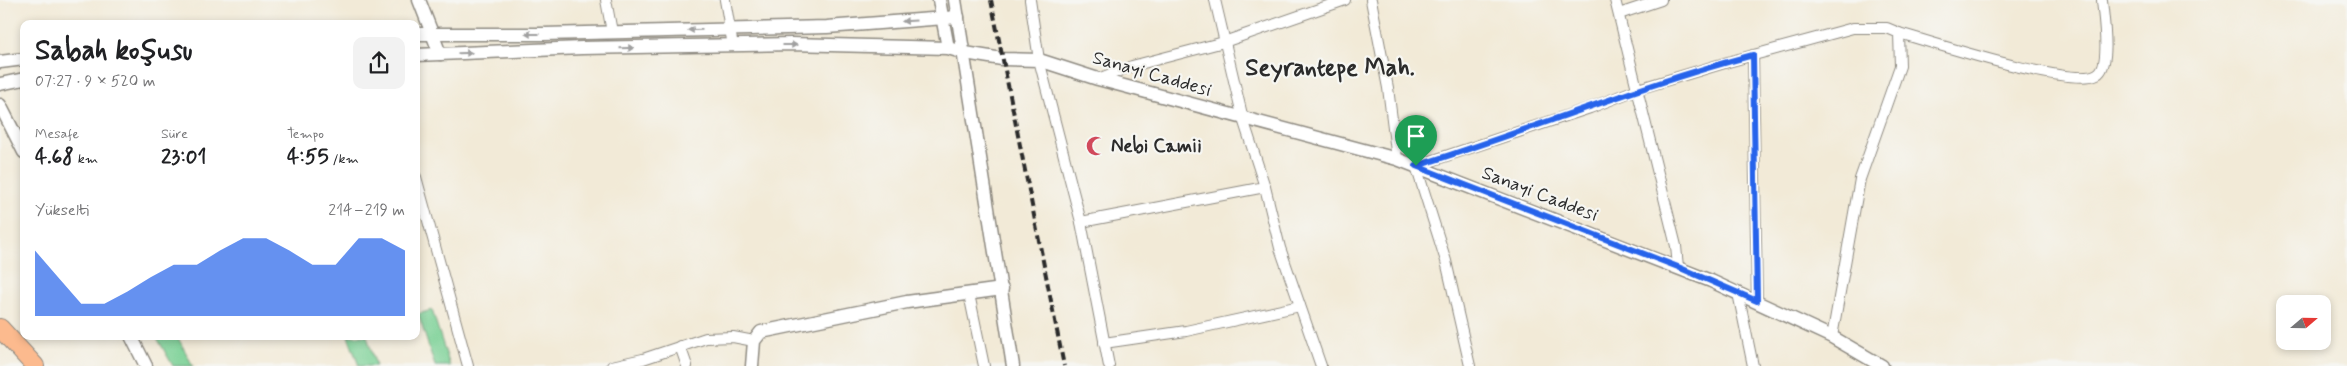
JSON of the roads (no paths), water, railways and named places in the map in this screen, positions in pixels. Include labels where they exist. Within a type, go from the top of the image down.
[{"type":"highway","points":[[0,328],[35,366]]},
{"type":"street","points":[[419,0],[440,54]]},
{"type":"street","points":[[606,0],[612,32]]},
{"type":"street","points":[[725,0],[733,46]]},
{"type":"street","points":[[939,0],[948,48]]},
{"type":"street","points":[[955,0],[965,53],[1013,366]]},
{"type":"street","points":[[1030,0],[1039,60],[1081,222],[1109,366]]},
{"type":"street","points":[[1215,0],[1243,118],[1280,248],[1321,366]]},
{"type":"street","points":[[1098,79],[1132,66],[1224,42],[1345,0]]},
{"type":"street","points":[[1371,0],[1388,88],[1397,159]]},
{"type":"street","points":[[1615,0],[1676,246],[1678,267]]},
{"type":"street","points":[[1619,14],[1661,0]]},
{"type":"street","points":[[1470,366],[1446,260],[1416,166],[1580,111],[1638,89],[1853,28],[1887,28],[1993,60],[2056,74],[2085,77],[2097,74],[2103,68],[2106,51],[2102,0]]},
{"type":"street","points":[[420,34],[827,27],[958,18]]},
{"type":"street","points":[[1832,337],[1860,179],[1900,66],[1899,33]]},
{"type":"street","name":"Sanayi Caddesi","points":[[420,55],[791,44],[948,48],[965,53],[1002,59],[1039,60],[1098,79],[1397,159],[1678,267],[1757,301],[1832,337],[1882,366]]},
{"type":"street","points":[[1753,55],[1757,301]]},
{"type":"street","points":[[0,62],[20,60]]},
{"type":"street","points":[[0,84],[20,80]]},
{"type":"street","points":[[0,105],[20,144]]},
{"type":"street","points":[[1081,222],[1264,187]]},
{"type":"street","points":[[420,191],[468,366]]},
{"type":"street","points":[[752,366],[754,341],[761,332],[907,302],[1002,290]]},
{"type":"street","points":[[1738,293],[1753,366]]},
{"type":"street","points":[[970,294],[984,366]]},
{"type":"street","points":[[1104,342],[1186,331],[1300,306]]},
{"type":"street","points":[[612,366],[696,340],[716,336],[754,341]]},
{"type":"street","points":[[133,340],[146,366]]},
{"type":"street","points":[[680,346],[687,366]]},
{"type":"railway","points":[[991,0],[1064,366]]},
{"type":"place","name":"Nebi Camii","points":[[1096,146]]},
{"type":"district","name":"Seyrantepe Mah.","points":[[1330,68]]}]
